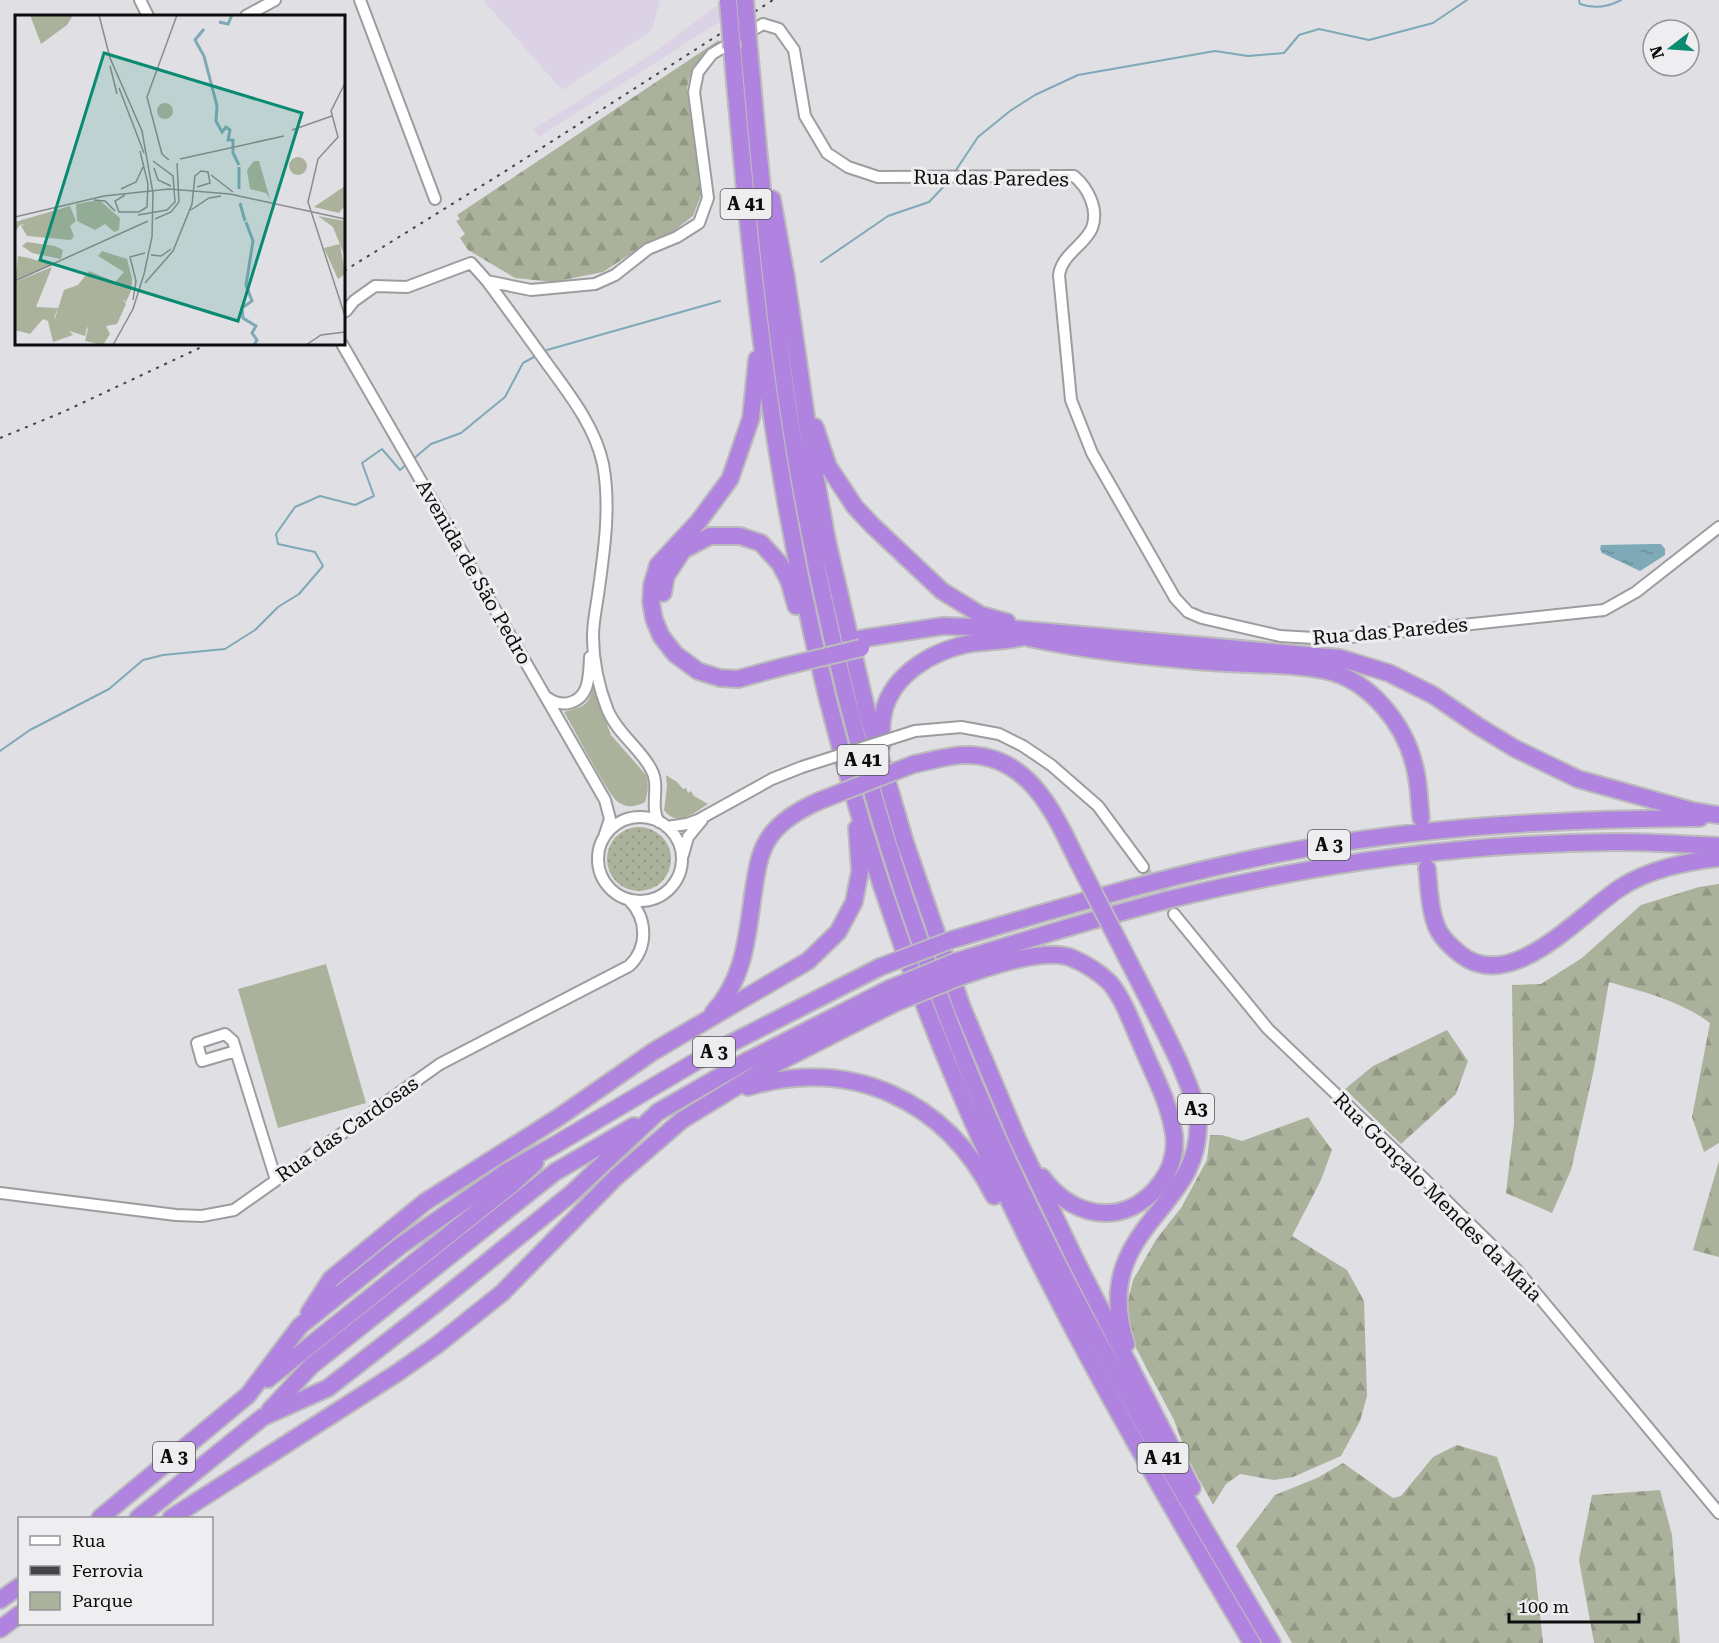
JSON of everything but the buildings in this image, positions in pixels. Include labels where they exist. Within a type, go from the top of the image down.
[{"type":"highway","name":"A 41","points":[[728,0],[759,322],[784,488],[813,635],[854,795],[895,925],[973,1125],[1030,1248],[1107,1394],[1252,1643]]},
{"type":"highway","name":"A 41","points":[[745,0],[756,128],[780,346],[806,514],[850,710],[900,884],[967,1065],[1026,1199],[1104,1354],[1272,1643]]},
{"type":"highway","points":[[756,128],[778,227],[819,498],[846,629],[889,793],[924,902],[960,1000],[1017,1138],[1076,1261],[1206,1514],[1223,1561]]},
{"type":"highway","points":[[759,322],[751,418],[730,479],[699,521],[658,565],[652,585],[651,602],[654,619],[661,636],[675,654],[698,671],[720,678],[738,679],[780,663]]},
{"type":"highway","points":[[800,378],[828,466],[855,507],[872,525],[942,591],[963,605],[981,615],[1047,631]]},
{"type":"highway","points":[[813,635],[800,617],[789,581],[780,564],[760,543],[740,536],[710,536],[683,549],[666,576],[661,604],[668,631],[684,651],[704,664],[719,668],[736,669],[780,663],[943,626],[1047,631],[1340,658],[1389,673],[1433,695],[1514,748],[1578,779],[1719,816]]},
{"type":"highway","points":[[860,643],[944,634],[980,634],[1023,637],[1054,644],[1143,655],[1211,662],[1275,665],[1329,672],[1361,687],[1387,710],[1406,738],[1415,766],[1421,818]]},
{"type":"highway","points":[[889,793],[882,756],[882,721],[890,697],[903,678],[922,661],[948,649],[1023,637]]},
{"type":"highway","name":"A3","points":[[704,1023],[726,998],[737,976],[762,851],[771,835],[785,821],[798,811],[819,801],[915,764],[964,755],[982,756],[1013,767],[1043,795],[1061,826],[1165,1031],[1190,1087],[1198,1119],[1196,1151],[1178,1189],[1145,1231],[1127,1259],[1119,1288],[1119,1315],[1137,1379]]},
{"type":"highway","points":[[300,1326],[331,1279],[425,1202],[559,1117],[654,1052],[808,962],[838,932],[854,902],[860,871],[854,795]]},
{"type":"highway","name":"A 3","points":[[248,1395],[300,1326],[419,1233],[506,1172],[702,1059],[880,967],[951,940],[1128,888],[1237,862],[1318,847],[1493,825],[1719,816]]},
{"type":"highway","name":"A 3","points":[[960,968],[1176,898],[1351,863],[1440,852],[1557,843],[1617,842],[1719,846]]},
{"type":"highway","points":[[1427,868],[1435,923],[1449,945],[1469,961],[1490,966],[1514,962],[1548,945],[1621,887],[1640,878],[1686,862],[1719,858]]},
{"type":"highway","points":[[173,1517],[398,1373],[437,1345],[502,1293],[615,1178],[682,1120],[892,996],[960,968],[1047,955],[1071,957],[1094,970],[1111,984],[1125,1007],[1161,1090],[1174,1129],[1173,1156],[1164,1180],[1144,1201],[1119,1212],[1096,1214],[1069,1203],[1053,1190],[1017,1138]]},
{"type":"highway","name":"A 3","points":[[139,1517],[263,1418],[311,1366],[555,1172],[745,1062],[892,996]]},
{"type":"highway","points":[[711,1102],[768,1081],[816,1077],[847,1080],[885,1091],[936,1121],[964,1148],[989,1185],[1008,1224],[1030,1248]]},
{"type":"highway","name":"A 3","points":[[263,1418],[328,1388],[572,1193],[658,1112]]},
{"type":"highway","name":"A 3","points":[[101,1517],[248,1395],[511,1185],[553,1146]]},
{"type":"highway","points":[[0,1600],[18,1587]]},
{"type":"highway","points":[[0,1629],[18,1616]]},
{"type":"street","points":[[140,0],[148,15]]},
{"type":"street","points":[[248,15],[275,0]]},
{"type":"street","points":[[360,0],[435,199]]},
{"type":"street","name":"Rua das Paredes","points":[[487,281],[531,290],[595,284],[615,275],[648,249],[677,237],[699,223],[708,198],[694,92],[698,72],[712,54],[763,24],[779,29],[794,50],[805,116],[827,153],[848,167],[878,177],[1074,176],[1089,193],[1093,206],[1092,228],[1060,267],[1059,275],[1071,400],[1092,453],[1175,598],[1188,612],[1202,618],[1263,633],[1331,639],[1604,610],[1636,592],[1719,527]]},
{"type":"street","points":[[346,311],[354,301],[375,286],[407,287],[471,263],[487,281],[573,399],[589,427],[603,463],[607,499],[604,544],[585,692],[578,699],[563,704],[551,701],[545,696]]},
{"type":"street","name":"Avenida de São Pedro","points":[[343,345],[605,800],[610,819],[604,837]]},
{"type":"street","points":[[593,633],[594,656],[609,713],[622,733],[651,768],[657,787],[655,811],[678,842],[682,861]]},
{"type":"street","points":[[635,818],[663,824],[687,824],[710,814],[763,783],[802,767],[915,731],[961,727],[999,734],[1023,746],[1051,765],[1098,806],[1143,867]]},
{"type":"street","points":[[656,798],[650,810],[635,818],[619,822],[604,837],[599,849],[600,875],[617,895],[629,900],[639,902],[659,897],[673,886],[678,878],[688,837],[693,829],[710,814]]},
{"type":"street","name":"Avenida de São Pedro","points":[[605,800],[618,812],[635,818]]},
{"type":"street","name":"Rua das Cardosas","points":[[0,1193],[176,1215],[202,1216],[234,1210],[440,1064],[629,966],[638,958],[642,948],[644,914],[659,897]]},
{"type":"street","points":[[629,900],[639,914],[642,923]]},
{"type":"street","name":"Rua Gonçalo Mendes da Maia","points":[[1174,914],[1268,1029],[1516,1269],[1719,1513]]},
{"type":"street","points":[[236,1050],[276,1180]]},
{"type":"shaded area","points":[[483,0],[660,0],[652,30],[562,90]]},
{"type":"shaded area","points":[[724,0],[754,0],[538,137],[534,129],[652,54]]},
{"type":"green space","points":[[719,40],[720,46],[701,59],[694,67],[687,88],[701,195],[693,216],[671,233],[650,241],[603,272],[553,282],[515,278],[468,250],[460,238],[465,234],[456,221],[460,219],[457,215]]},
{"type":"green space","points":[[593,687],[611,735],[646,775],[647,792],[645,802],[642,804],[632,806],[618,802],[599,774],[564,712],[584,705]]},
{"type":"green space","points":[[666,775],[683,789],[686,788],[688,793],[691,791],[694,796],[708,804],[686,817],[674,818],[669,815],[664,810]]},
{"type":"green space","points":[[639,827],[651,829],[662,836],[669,847],[671,859],[669,871],[662,882],[651,889],[639,891],[627,889],[616,882],[609,871],[607,859],[609,847],[616,836],[627,829]]},
{"type":"green space","points":[[1719,884],[1719,1143],[1704,1152],[1692,1117],[1710,1023],[1675,1003],[1609,982],[1594,1069],[1571,1170],[1552,1213],[1506,1193],[1514,1124],[1512,985],[1541,984],[1582,958],[1641,905],[1699,887]]},
{"type":"green space","points":[[326,964],[366,1103],[278,1128],[238,989]]},
{"type":"green space","points":[[1447,1030],[1468,1061],[1456,1094],[1401,1144],[1345,1089],[1373,1066]]},
{"type":"green space","points":[[1308,1117],[1332,1150],[1321,1180],[1292,1236],[1347,1270],[1364,1301],[1367,1396],[1360,1421],[1341,1456],[1293,1477],[1274,1480],[1240,1474],[1226,1484],[1213,1505],[1187,1456],[1174,1420],[1128,1333],[1127,1305],[1133,1280],[1157,1238],[1181,1208],[1207,1160],[1210,1135],[1222,1135],[1242,1141]]},
{"type":"green space","points":[[1719,1161],[1719,1257],[1693,1250]]},
{"type":"green space","points":[[1457,1445],[1497,1457],[1535,1567],[1543,1643],[1292,1643],[1236,1546],[1275,1495],[1317,1478],[1343,1463],[1393,1498],[1401,1496],[1433,1457]]},
{"type":"green space","points":[[1660,1490],[1672,1535],[1680,1643],[1594,1643],[1579,1560],[1592,1495]]},
{"type":"water","points":[[1661,544],[1665,549],[1665,555],[1640,571],[1602,553],[1600,549],[1601,545]]},
{"type":"waterway","points":[[956,170],[978,137],[1010,111],[1035,95],[1078,75],[1215,51],[1248,56],[1284,53],[1299,35],[1319,29],[1369,40],[1433,23],[1467,0]]},
{"type":"waterway","points":[[1579,0],[1580,4],[1596,7],[1621,0]]},
{"type":"waterway","points":[[821,262],[888,216],[929,202],[948,182]]},
{"type":"waterway","points":[[547,350],[720,301]]},
{"type":"waterway","points":[[412,460],[431,444],[461,433],[505,397],[523,363],[534,357]]},
{"type":"waterway","points":[[0,751],[30,730],[109,689],[143,660],[163,655],[225,649],[255,630],[278,607],[299,594],[323,566],[315,552],[278,544],[276,534],[295,507],[320,496],[355,505],[374,496],[362,463],[382,449],[400,470],[407,464]]},
{"type":"tunnel","points":[[1143,867],[1168,905]]},
{"type":"railway","points":[[345,270],[773,0]]},
{"type":"railway","points":[[0,438],[63,412],[206,345]]}]
